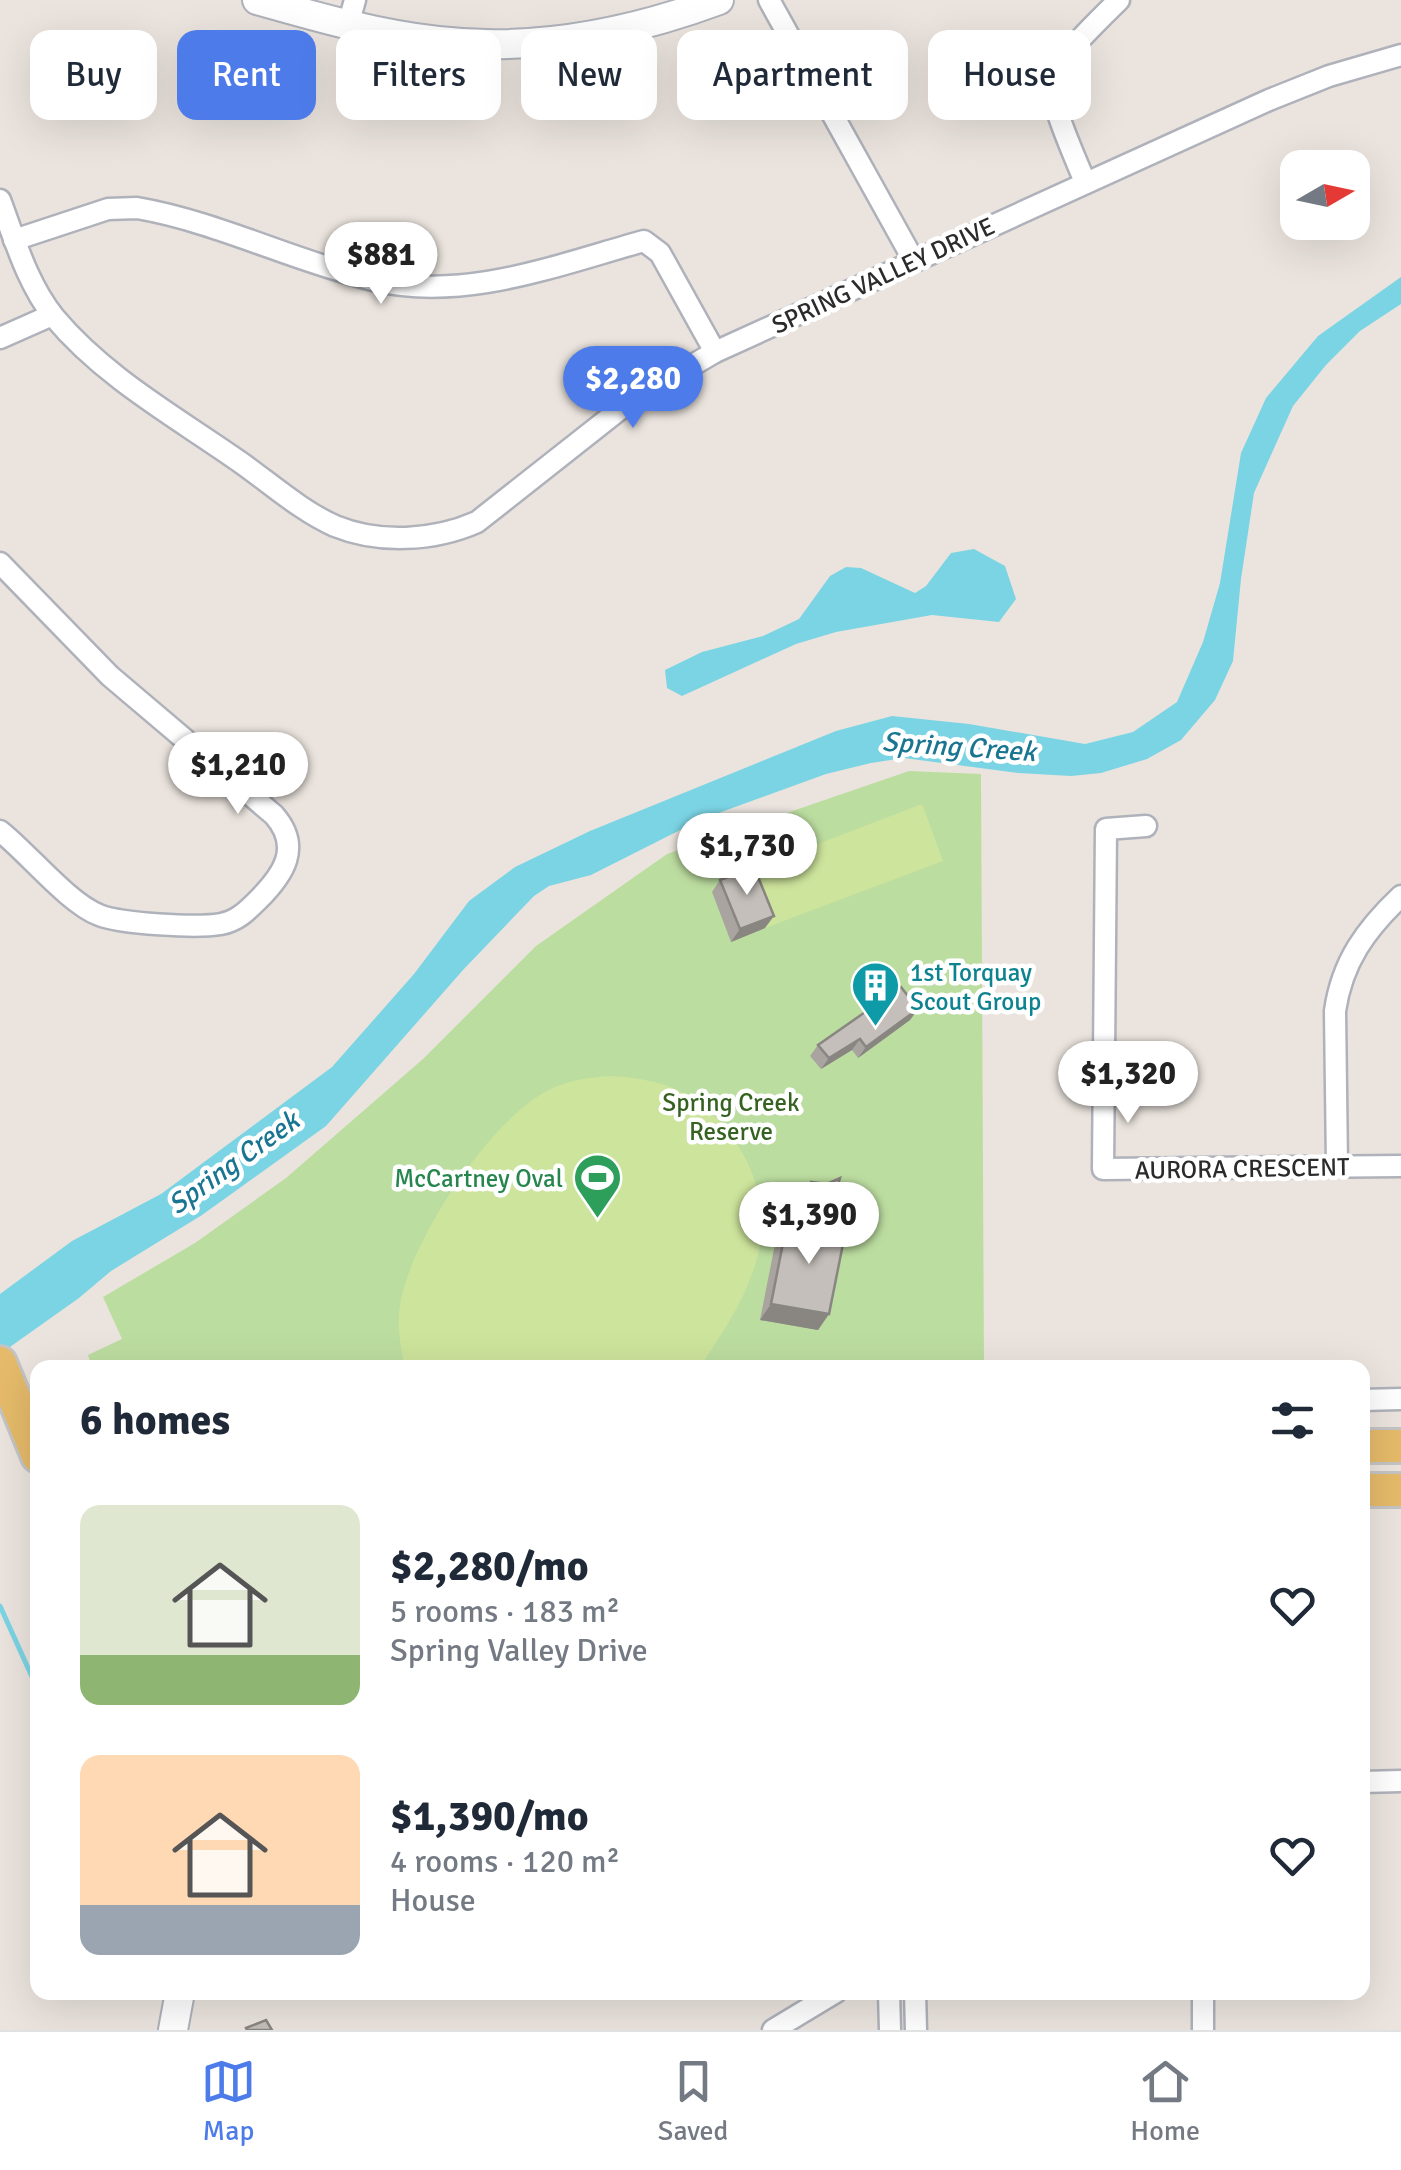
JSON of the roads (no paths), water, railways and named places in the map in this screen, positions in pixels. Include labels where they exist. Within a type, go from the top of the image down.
[{"type":"main road","points":[[2,1366],[30,1442]]},
{"type":"main road","points":[[1370,1446],[1401,1446]]},
{"type":"main road","points":[[1370,1490],[1401,1490]]},
{"type":"street","points":[[257,0],[351,12],[440,41],[520,44],[633,27],[719,0]]},
{"type":"street","points":[[769,0],[914,261]]},
{"type":"street","points":[[1085,182],[1056,109],[1056,70],[1072,46],[1119,0]]},
{"type":"street","name":"SPRING VALLEY DRIVE","points":[[0,200],[24,265],[52,315],[90,355],[301,506],[337,526],[394,538],[449,532],[477,522],[628,403],[715,352],[1268,100],[1329,76],[1401,55]]},
{"type":"street","points":[[14,240],[108,209],[137,208],[372,280],[437,287],[494,281],[644,242],[660,253],[715,352]]},
{"type":"street","points":[[0,338],[52,315]]},
{"type":"street","points":[[0,563],[110,676],[274,815],[288,838],[290,853],[279,878],[246,913],[222,924],[117,920],[90,911],[0,831]]},
{"type":"street","name":"AURORA CRESCENT","points":[[1146,826],[1106,829],[1102,1169],[1401,1166]]},
{"type":"street","points":[[1337,1166],[1338,989],[1356,946],[1371,924],[1401,896]]},
{"type":"street","points":[[1370,1400],[1401,1400]]},
{"type":"street","points":[[1370,1782],[1401,1781]]},
{"type":"street","points":[[173,2030],[179,2000]]},
{"type":"street","points":[[773,2030],[823,2000]]},
{"type":"street","points":[[890,2000],[890,2030]]},
{"type":"street","points":[[916,2000],[916,2030]]},
{"type":"street","points":[[1203,2000],[1204,2030]]},
{"type":"water","name":"Spring Creek","points":[[1401,277],[1401,304],[1360,331],[1293,406],[1254,493],[1233,661],[1215,700],[1181,740],[1147,759],[1101,773],[1071,776],[904,758],[871,763],[826,774],[702,819],[591,875],[549,886],[534,896],[463,970],[326,1126],[202,1215],[111,1271],[0,1354],[0,1294],[72,1241],[161,1194],[332,1067],[414,974],[469,901],[515,867],[590,831],[836,731],[892,716],[969,724],[1085,744],[1133,732],[1177,702],[1203,642],[1220,583],[1241,453],[1266,398],[1318,336]]},
{"type":"water","points":[[974,549],[1005,566],[1016,599],[999,622],[932,615],[836,632],[796,644],[682,696],[667,688],[665,670],[702,652],[763,636],[799,619],[830,576],[846,567],[861,568],[915,593],[926,586],[951,553]]},
{"type":"waterway","points":[[0,1606],[30,1672]]},
{"type":"place","name":"1st Torquay Scout Group","points":[[875,1028]]},
{"type":"place","name":"McCartney Oval","points":[[598,1220]]},
{"type":"park label","name":"Spring Creek Reserve","points":[[731,1116]]}]
